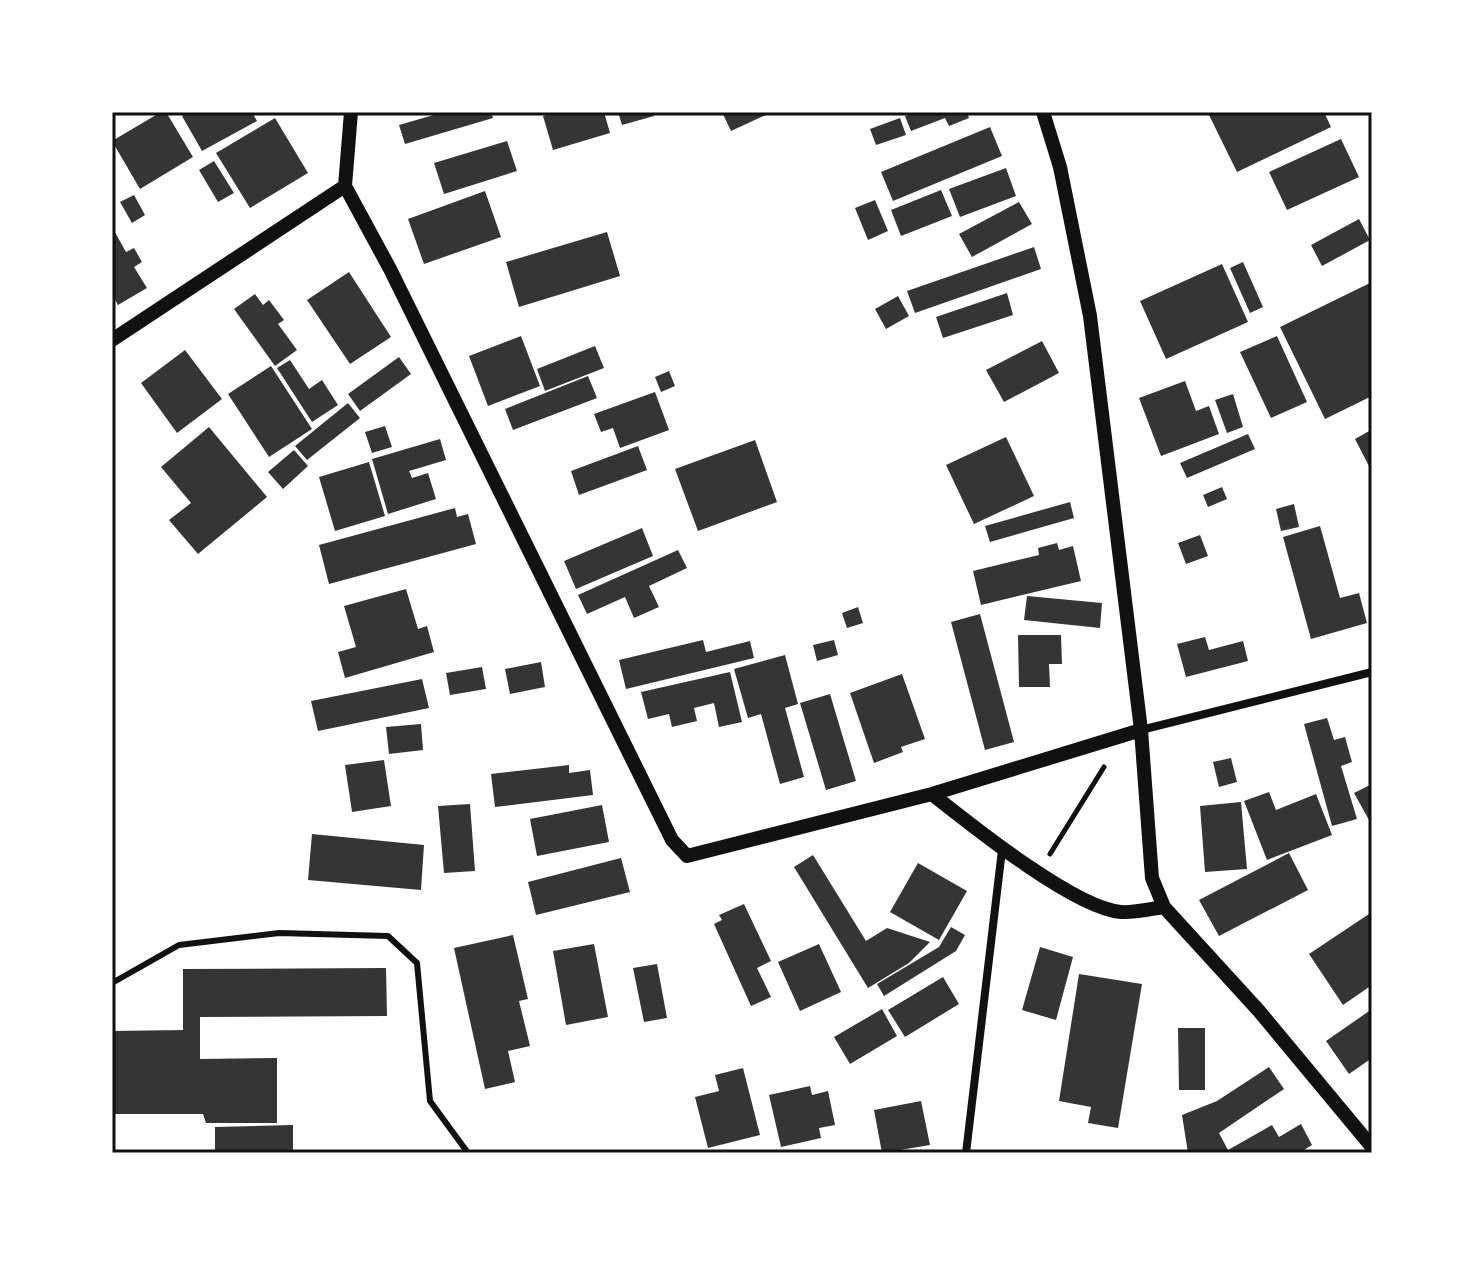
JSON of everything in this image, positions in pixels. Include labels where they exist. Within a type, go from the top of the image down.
[{"type":"street","points":[[351,112],[345,186],[390,269],[672,840],[687,856],[932,794],[1141,730],[1372,672]]},
{"type":"street","points":[[1043,112],[1060,167],[1090,316],[1141,730],[1152,878],[1164,907],[1259,1011],[1372,1147]]},
{"type":"street","points":[[112,340],[345,186]]},
{"type":"street","points":[[932,794],[1002,850],[1097,906],[1121,912],[1164,907]]},
{"type":"street","points":[[966,1153],[1002,850]]},
{"type":"lane","points":[[112,983],[179,945],[279,933],[388,936],[417,963],[430,1101],[468,1153]]},
{"type":"path","points":[[1039,872],[1124,735]]},
{"type":"building","points":[[166,112],[193,157],[140,189],[112,141]]},
{"type":"building","points":[[189,112],[252,112],[257,121],[202,151],[182,116]]},
{"type":"building","points":[[444,112],[491,112],[493,118],[405,144],[399,125]]},
{"type":"building","points":[[557,112],[604,112],[610,133],[553,150],[543,116]]},
{"type":"building","points":[[618,112],[653,112],[654,116],[622,125]]},
{"type":"building","points":[[722,112],[772,112],[731,131]]},
{"type":"building","points":[[916,112],[967,112],[969,118],[949,126],[945,118],[911,131],[905,116]]},
{"type":"building","points":[[1215,112],[1324,112],[1331,127],[1237,172],[1209,115]]},
{"type":"building","points":[[275,118],[308,173],[250,208],[216,153]]},
{"type":"building","points":[[900,118],[906,135],[876,145],[870,129]]},
{"type":"building","points":[[990,127],[1002,156],[893,201],[881,172]]},
{"type":"building","points":[[1341,139],[1359,177],[1287,210],[1269,172]]},
{"type":"building","points":[[507,141],[517,171],[444,194],[434,163]]},
{"type":"building","points":[[214,161],[234,193],[218,202],[199,170]]},
{"type":"building","points":[[1006,168],[1016,196],[960,217],[949,189]]},
{"type":"building","points":[[941,190],[952,216],[901,236],[891,210]]},
{"type":"building","points":[[485,191],[501,237],[424,264],[408,219]]},
{"type":"building","points":[[134,195],[145,215],[132,223],[120,202]]},
{"type":"building","points":[[875,200],[888,231],[868,240],[855,208]]},
{"type":"building","points":[[1019,202],[1032,224],[972,257],[959,234]]},
{"type":"building","points":[[1359,219],[1370,240],[1322,266],[1311,245]]},
{"type":"building","points":[[112,227],[126,252],[134,248],[142,262],[134,267],[147,288],[118,305],[112,295]]},
{"type":"building","points":[[607,232],[620,276],[519,307],[506,262]]},
{"type":"building","points":[[1034,247],[1041,269],[915,313],[907,291]]},
{"type":"building","points":[[1243,262],[1263,307],[1250,313],[1230,268]]},
{"type":"building","points":[[1222,264],[1248,322],[1166,359],[1140,301]]},
{"type":"building","points":[[349,272],[391,337],[350,364],[307,300]]},
{"type":"building","points":[[1372,282],[1372,396],[1325,419],[1280,327]]},
{"type":"building","points":[[1007,293],[1013,315],[943,338],[936,317]]},
{"type":"building","points":[[255,294],[263,305],[269,300],[284,320],[278,324],[297,350],[275,366],[234,309]]},
{"type":"building","points":[[898,296],[909,316],[886,329],[875,309]]},
{"type":"building","points":[[521,336],[540,386],[488,406],[469,356]]},
{"type":"building","points":[[1277,336],[1307,402],[1271,418],[1240,352]]},
{"type":"building","points":[[1042,341],[1059,373],[1004,402],[986,370]]},
{"type":"building","points":[[595,346],[604,368],[545,391],[537,369]]},
{"type":"building","points":[[185,350],[222,399],[177,433],[141,383]]},
{"type":"building","points":[[399,357],[411,374],[360,411],[348,394]]},
{"type":"building","points":[[290,360],[309,389],[322,380],[338,405],[312,422],[277,368]]},
{"type":"building","points":[[271,366],[312,429],[269,457],[228,394]]},
{"type":"building","points":[[669,371],[675,386],[661,392],[655,377]]},
{"type":"building","points":[[588,376],[597,398],[513,430],[505,409]]},
{"type":"building","points":[[1185,381],[1196,411],[1209,406],[1219,434],[1161,456],[1139,398]]},
{"type":"building","points":[[655,392],[669,430],[620,448],[613,428],[601,432],[594,414]]},
{"type":"building","points":[[1233,394],[1243,427],[1227,433],[1215,400]]},
{"type":"building","points":[[348,403],[360,418],[307,460],[295,446]]},
{"type":"building","points":[[385,426],[392,447],[372,453],[365,432]]},
{"type":"building","points":[[209,427],[267,497],[198,554],[169,520],[191,503],[161,467]]},
{"type":"building","points":[[1372,432],[1372,472],[1355,439]]},
{"type":"building","points":[[1248,434],[1255,449],[1187,478],[1180,463]]},
{"type":"building","points":[[1006,437],[1034,496],[974,524],[946,465]]},
{"type":"building","points":[[440,439],[446,460],[409,471],[412,478],[428,473],[436,499],[388,514],[372,459]]},
{"type":"building","points":[[755,440],[777,502],[698,531],[675,469]]},
{"type":"building","points":[[638,446],[647,470],[579,495],[571,471]]},
{"type":"building","points":[[294,450],[308,466],[283,489],[268,472]]},
{"type":"building","points":[[369,462],[385,516],[335,531],[319,477]]},
{"type":"building","points":[[1222,487],[1227,499],[1208,507],[1203,495]]},
{"type":"building","points":[[1070,502],[1074,518],[990,542],[985,526]]},
{"type":"building","points":[[1294,504],[1299,527],[1281,531],[1276,509]]},
{"type":"building","points":[[455,508],[457,517],[468,514],[476,544],[329,584],[319,545]]},
{"type":"building","points":[[1320,526],[1340,598],[1359,593],[1367,623],[1311,639],[1283,537]]},
{"type":"building","points":[[642,528],[653,556],[576,589],[564,561]]},
{"type":"building","points":[[1200,535],[1208,556],[1186,564],[1178,543]]},
{"type":"building","points":[[1057,543],[1059,550],[1073,546],[1081,581],[981,605],[973,571],[1039,555],[1038,548]]},
{"type":"building","points":[[678,550],[687,568],[649,586],[659,607],[634,618],[625,597],[587,614],[578,595]]},
{"type":"building","points":[[406,589],[418,629],[427,626],[434,652],[345,678],[338,652],[356,647],[344,606]]},
{"type":"building","points":[[1027,596],[1102,603],[1100,628],[1024,620]]},
{"type":"building","points":[[858,607],[863,623],[847,628],[842,613]]},
{"type":"building","points":[[980,614],[1014,742],[985,750],[951,622]]},
{"type":"building","points":[[1018,635],[1061,635],[1062,664],[1049,664],[1050,687],[1019,687]]},
{"type":"building","points":[[1205,637],[1209,650],[1243,641],[1248,661],[1186,677],[1177,644]]},
{"type":"building","points":[[703,640],[706,652],[750,641],[754,658],[626,689],[619,660]]},
{"type":"building","points":[[834,640],[838,655],[817,661],[813,645]]},
{"type":"building","points":[[785,655],[798,704],[785,708],[804,777],[780,784],[761,714],[748,718],[734,669]]},
{"type":"building","points":[[541,662],[545,687],[510,694],[505,669]]},
{"type":"building","points":[[482,667],[486,689],[450,695],[446,673]]},
{"type":"building","points":[[730,672],[742,722],[719,727],[714,703],[694,708],[697,721],[672,727],[669,714],[648,719],[641,692]]},
{"type":"building","points":[[902,674],[925,739],[901,747],[903,752],[874,763],[850,693]]},
{"type":"building","points":[[422,679],[429,708],[318,731],[311,701]]},
{"type":"building","points":[[830,694],[856,781],[826,790],[800,703]]},
{"type":"building","points":[[1327,718],[1334,740],[1345,737],[1352,762],[1341,766],[1357,819],[1332,826],[1304,724]]},
{"type":"building","points":[[421,724],[423,750],[389,754],[386,727]]},
{"type":"building","points":[[1231,758],[1237,782],[1219,787],[1213,762]]},
{"type":"building","points":[[384,760],[391,806],[352,812],[345,765]]},
{"type":"building","points":[[569,765],[569,773],[590,770],[593,795],[495,807],[491,774]]},
{"type":"building","points":[[1372,784],[1372,818],[1369,820],[1354,793]]},
{"type":"building","points":[[1269,792],[1276,810],[1316,794],[1332,835],[1267,860],[1244,801]]},
{"type":"building","points":[[1241,802],[1247,869],[1205,872],[1200,806]]},
{"type":"building","points":[[470,804],[475,871],[444,873],[438,806]]},
{"type":"building","points":[[602,805],[609,842],[537,856],[530,819]]},
{"type":"building","points":[[312,834],[424,845],[421,890],[308,880]]},
{"type":"building","points":[[1289,853],[1308,890],[1219,936],[1199,900]]},
{"type":"building","points":[[813,855],[866,941],[887,928],[930,942],[909,963],[868,988],[794,867]]},
{"type":"building","points":[[621,858],[630,892],[536,915],[528,882]]},
{"type":"building","points":[[918,863],[967,891],[939,940],[890,912]]},
{"type":"building","points":[[744,904],[771,961],[757,968],[771,997],[751,1006],[714,924],[722,920],[719,915]]},
{"type":"building","points":[[1372,912],[1372,985],[1343,1005],[1309,954]]},
{"type":"building","points":[[951,927],[965,935],[956,951],[884,996],[877,984],[939,947]]},
{"type":"building","points":[[513,935],[528,999],[519,1001],[530,1046],[508,1051],[515,1082],[485,1089],[454,948]]},
{"type":"building","points":[[594,944],[608,1017],[566,1025],[553,951]]},
{"type":"building","points":[[819,944],[841,992],[800,1011],[778,962]]},
{"type":"building","points":[[1040,947],[1073,957],[1056,1020],[1022,1010]]},
{"type":"building","points":[[657,964],[667,1018],[644,1022],[633,968]]},
{"type":"building","points":[[386,968],[387,1016],[200,1017],[200,1059],[277,1058],[277,1123],[206,1123],[203,1114],[112,1114],[112,1031],[183,1030],[183,969]]},
{"type":"building","points":[[1079,974],[1142,984],[1118,1128],[1088,1123],[1091,1107],[1059,1101]]},
{"type":"building","points":[[943,977],[959,1004],[905,1037],[888,1010]]},
{"type":"building","points":[[882,1009],[897,1036],[850,1064],[834,1037]]},
{"type":"building","points":[[1372,1009],[1372,1058],[1349,1074],[1326,1041]]},
{"type":"building","points":[[1178,1028],[1205,1028],[1205,1090],[1179,1090]]},
{"type":"building","points":[[1269,1067],[1284,1089],[1219,1133],[1228,1150],[1272,1125],[1279,1137],[1301,1124],[1312,1145],[1299,1153],[1188,1153],[1182,1115],[1217,1101]]},
{"type":"building","points":[[743,1068],[760,1135],[708,1148],[695,1097],[719,1091],[715,1075]]},
{"type":"building","points":[[810,1086],[812,1095],[828,1091],[835,1125],[819,1128],[821,1138],[781,1147],[769,1095]]},
{"type":"building","points":[[921,1101],[930,1145],[882,1153],[874,1110]]},
{"type":"building","points":[[293,1125],[293,1153],[215,1153],[215,1127]]}]
